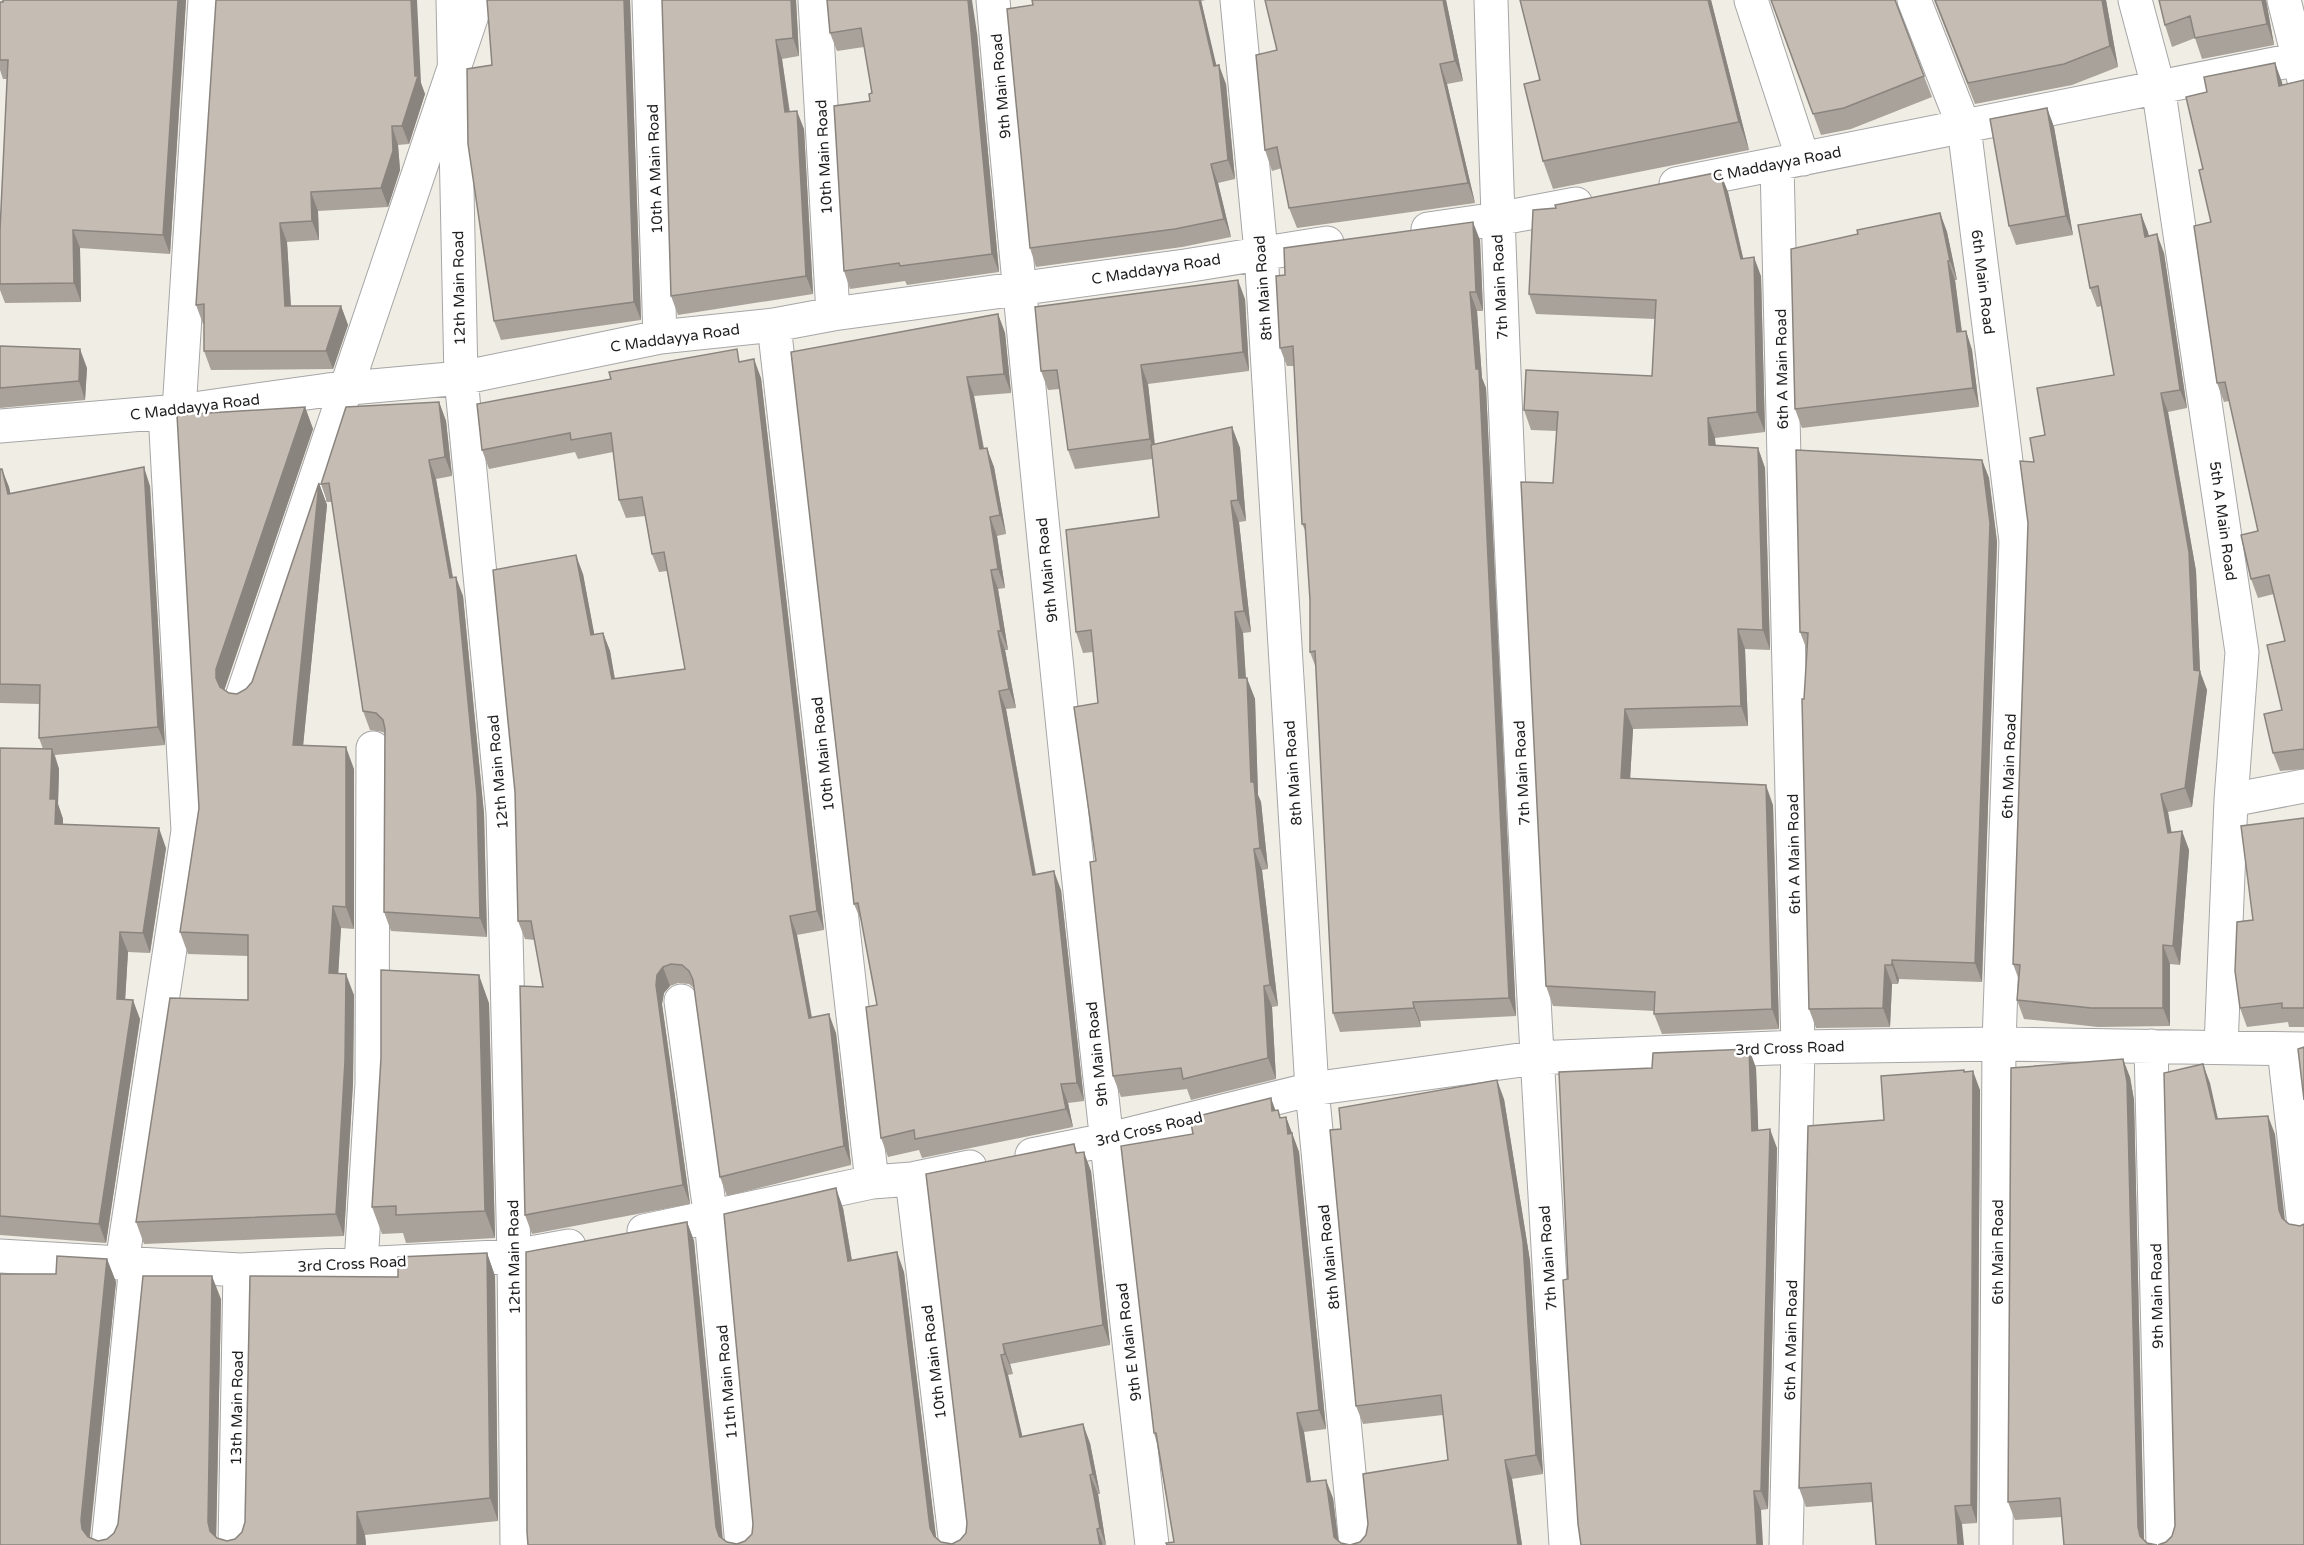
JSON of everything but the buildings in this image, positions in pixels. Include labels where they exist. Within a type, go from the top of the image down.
[{"type":"street","points":[[108,1545],[129,1264],[188,831],[172,411],[205,0]]},
{"type":"street","name":"12th Main Road","points":[[453,0],[462,378],[503,813],[514,1256],[518,1545]]},
{"type":"street","points":[[242,697],[477,0]]},
{"type":"street","name":"10th A Main Road","points":[[649,0],[660,338]]},
{"type":"street","name":"10th Main Road","points":[[815,0],[833,314]]},
{"type":"street","name":"9th Main Road","points":[[993,0],[1019,288],[1106,1140]]},
{"type":"street","name":"8th Main Road","points":[[1237,0],[1261,252],[1312,1089],[1356,1545]]},
{"type":"street","name":"7th Main Road","points":[[1491,0],[1497,219],[1535,1058],[1566,1545]]},
{"type":"street","name":"6th A Main Road","points":[[1751,0],[1790,161],[1798,1047],[1786,1545]]},
{"type":"street","name":"6th Main Road","points":[[1914,0],[1964,127],[2016,541],[1999,1044],[1995,1545]]},
{"type":"street","name":"5th A Main Road","points":[[2135,0],[2158,86],[2242,652],[2231,800],[2221,1047]]},
{"type":"street","points":[[2284,0],[2303,67]]},
{"type":"street","name":"C Maddayya Road","points":[[1649,189],[2158,86],[2303,67]]},
{"type":"street","points":[[1403,232],[1497,219],[1602,198]]},
{"type":"street","name":"C Maddayya Road","points":[[0,426],[172,411],[348,388],[462,378],[660,338],[774,325],[833,314],[1185,266],[1261,252],[1355,239]]},
{"type":"street","name":"10th Main Road","points":[[774,325],[872,1182]]},
{"type":"street","points":[[360,1264],[372,1084],[373,748]]},
{"type":"street","points":[[2231,800],[2304,786]]},
{"type":"street","name":"11th Main Road","points":[[681,1001],[711,1219],[742,1545]]},
{"type":"street","name":"3rd Cross Road","points":[[0,1256],[240,1270],[514,1256],[711,1219],[872,1182],[912,1179],[1106,1140],[1312,1089],[1535,1058],[1798,1047],[1999,1044],[2294,1049]]},
{"type":"street","name":"9th Main Road","points":[[2151,1046],[2163,1545]]},
{"type":"street","points":[[2294,1049],[2304,1226]]},
{"type":"street","name":"9th E Main Road","points":[[1106,1140],[1152,1545]]},
{"type":"street","name":"10th Main Road","points":[[912,1179],[956,1545]]},
{"type":"street","name":"13th Main Road","points":[[235,1545],[240,1270]]}]
